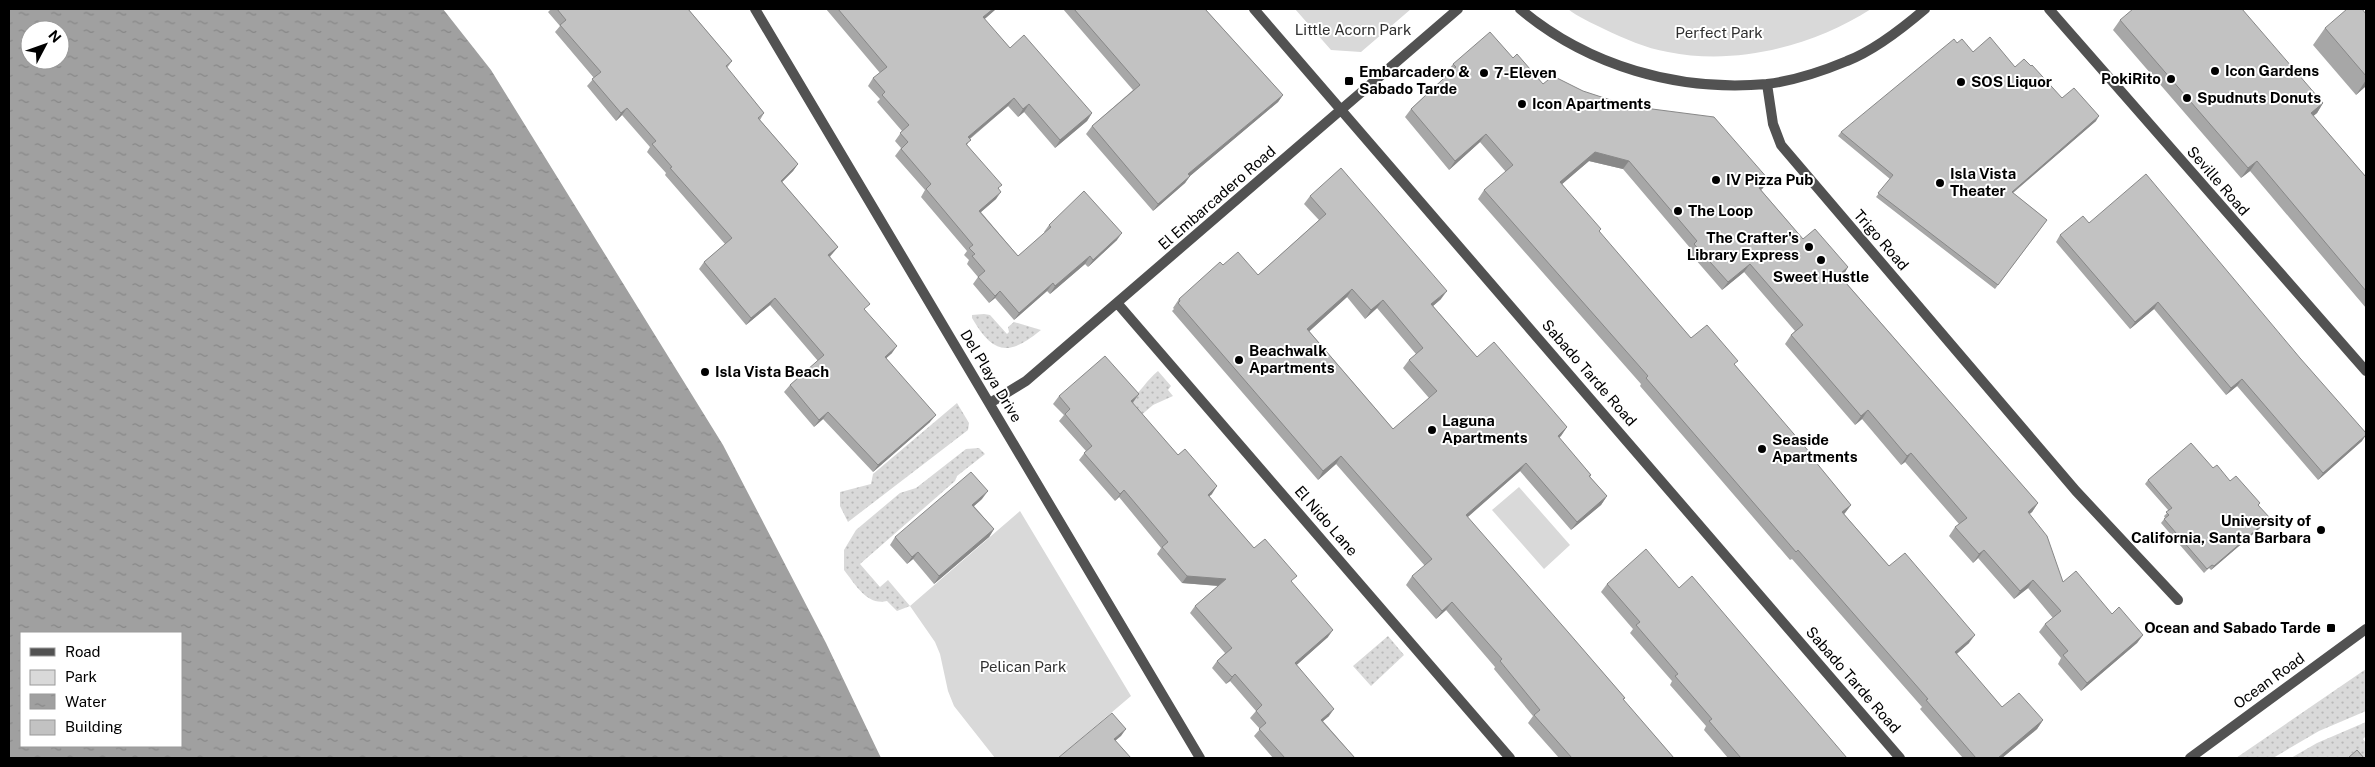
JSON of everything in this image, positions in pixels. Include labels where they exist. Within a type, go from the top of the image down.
[{"type":"street","name":"Del Playa Drive","points":[[754,9],[1200,758]]},
{"type":"street","name":"Sabado Tarde Road","points":[[1254,9],[1900,758]]},
{"type":"street","name":"El Embarcadero Road","points":[[990,403],[1026,381],[1118,304],[1458,9]]},
{"type":"street","points":[[1520,9],[1569,44],[1619,67],[1681,82],[1767,84],[1848,61],[1888,38],[1925,9]]},
{"type":"street","name":"Seville Road","points":[[2049,9],[2366,371]]},
{"type":"street","name":"Trigo Road","points":[[1767,84],[1775,130],[1781,145],[2070,484],[2178,600]]},
{"type":"street","name":"El Nido Lane","points":[[1118,304],[1510,758]]},
{"type":"street","name":"Ocean Road","points":[[2190,758],[2366,629]]},
{"type":"green space","name":"Little Acorn Park","points":[[1295,9],[1411,9],[1361,52],[1331,50]]},
{"type":"green space","name":"Perfect Park","points":[[1568,9],[1871,9],[1825,33],[1774,50],[1721,56],[1694,56],[1668,52],[1635,43]]},
{"type":"green space","points":[[972,315],[990,315],[1007,334],[1009,332],[1008,327],[1014,322],[1041,330],[1019,345],[1002,348],[994,345],[987,339],[972,318]]},
{"type":"green space","points":[[1158,371],[1171,386],[1168,390],[1173,396],[1153,405],[1139,417],[1128,404]]},
{"type":"green space","points":[[957,403],[969,423],[968,430],[848,522],[840,506],[840,492],[871,484],[873,474]]},
{"type":"green space","points":[[979,448],[985,454],[957,476],[955,481],[860,564],[880,587],[888,580],[910,606],[897,611],[887,601],[873,600],[862,593],[844,570],[844,550],[856,530],[900,493],[916,488],[966,449]]},
{"type":"green space","points":[[1519,487],[1570,545],[1544,569],[1492,510]]},
{"type":"green space","name":"Pelican Park","points":[[1020,511],[1131,696],[1058,758],[995,758],[954,706],[935,642],[910,606]]},
{"type":"green space","points":[[1388,636],[1404,655],[1371,686],[1353,666]]},
{"type":"green space","points":[[2366,669],[2366,711],[2319,731],[2273,758],[2236,758]]},
{"type":"green space","points":[[2366,722],[2366,736],[2363,739],[2366,743],[2366,758],[2291,758],[2317,743]]},
{"type":"water","points":[[9,9],[443,9],[491,70],[723,445],[826,643],[881,758],[9,758]]},
{"type":"building","points":[[557,9],[688,9],[732,61],[726,66],[764,113],[758,118],[798,164],[781,181],[838,247],[828,255],[870,304],[864,309],[897,346],[885,357],[936,415],[878,465],[828,412],[819,420],[790,385],[824,355],[775,298],[751,318],[704,262],[732,238],[670,168],[672,167],[652,144],[656,141],[627,108],[621,113],[592,79],[601,72],[560,25],[566,20]]},
{"type":"building","points":[[838,9],[993,9],[983,17],[1010,48],[1024,35],[1092,113],[1060,140],[1029,104],[1023,109],[1014,98],[968,137],[971,140],[966,144],[1002,185],[998,188],[1001,192],[979,211],[1018,256],[1051,227],[1049,225],[1084,191],[1122,233],[1093,260],[1090,256],[1055,286],[1053,283],[1019,313],[1000,291],[995,296],[978,277],[985,271],[972,256],[975,254],[969,248],[973,245],[926,189],[931,184],[901,149],[908,142],[900,133],[909,125],[882,95],[885,92],[873,78],[887,67]]},
{"type":"building","points":[[1074,9],[1205,9],[1283,95],[1188,174],[1190,176],[1158,204],[1092,126],[1140,85]]},
{"type":"building","points":[[2133,9],[2242,9],[2323,103],[2311,113],[2366,177],[2366,291],[2257,161],[2248,168],[2120,20]]},
{"type":"building","points":[[2347,9],[2362,9],[2366,14],[2366,76],[2325,28]]},
{"type":"building","points":[[1490,32],[1513,58],[1517,54],[1543,84],[1553,76],[1583,91],[1629,106],[1714,117],[1769,180],[1759,188],[1803,239],[1815,229],[1848,267],[1839,275],[2038,503],[2028,512],[2047,536],[2063,582],[2076,571],[2112,614],[2119,607],[2143,635],[2087,683],[2063,655],[2068,651],[2045,624],[2061,611],[2033,580],[2020,591],[1984,550],[1979,554],[1955,527],[1967,518],[1911,453],[1907,456],[1868,410],[1861,416],[1791,335],[1803,325],[1750,264],[1728,282],[1694,244],[1697,241],[1629,161],[1595,152],[1560,182],[1601,229],[1599,231],[1691,338],[1707,325],[1738,361],[1734,364],[1811,454],[1851,505],[1842,512],[1889,566],[1905,553],[1975,635],[1955,652],[2002,707],[2019,693],[2043,720],[1998,758],[1976,758],[1926,700],[1928,699],[1798,550],[1796,552],[1646,378],[1648,376],[1484,190],[1513,165],[1486,134],[1455,161],[1411,109],[1456,67],[1453,64]]},
{"type":"building","points":[[1990,37],[2015,67],[2024,59],[2032,65],[2062,98],[2074,88],[2099,116],[2012,192],[2047,220],[1998,285],[1878,193],[1893,175],[1841,132],[1954,39],[1957,43],[1962,39],[1973,52]]},
{"type":"building","points":[[1341,168],[1447,291],[1431,304],[1477,357],[1494,342],[1567,427],[1558,436],[1607,496],[1577,522],[1526,463],[1466,515],[1625,698],[1623,699],[1674,758],[1572,758],[1534,715],[1540,710],[1500,661],[1502,659],[1452,602],[1442,611],[1412,576],[1432,559],[1341,456],[1323,471],[1178,303],[1179,299],[1220,262],[1223,265],[1238,252],[1258,275],[1326,214],[1310,196]],"holes":[[[1352,289],[1371,310],[1383,300],[1423,348],[1409,360],[1437,391],[1393,429],[1307,329]]]},
{"type":"building","points":[[2146,174],[2300,358],[2366,433],[2323,473],[2242,379],[2231,388],[2158,302],[2135,322],[2060,235],[2083,216],[2089,223]]},
{"type":"building","points":[[1105,356],[1139,394],[1131,401],[1178,455],[1185,449],[1217,486],[1208,495],[1254,548],[1265,539],[1297,576],[1291,581],[1333,630],[1295,663],[1334,709],[1321,720],[1355,758],[1285,758],[1259,729],[1266,723],[1256,711],[1262,705],[1235,674],[1232,677],[1217,661],[1232,648],[1195,606],[1226,579],[1187,576],[1162,547],[1168,542],[1124,490],[1120,494],[1084,453],[1092,446],[1065,414],[1070,409],[1059,396]]},
{"type":"building","points":[[2191,443],[2213,468],[2217,465],[2230,481],[2236,476],[2260,503],[2258,505],[2270,518],[2214,566],[2212,565],[2207,569],[2164,519],[2169,515],[2166,512],[2172,508],[2148,480]]},
{"type":"building","points":[[971,472],[988,491],[972,505],[994,529],[939,576],[918,552],[912,557],[895,537]]},
{"type":"building","points":[[1646,549],[1679,588],[1692,576],[1847,758],[1741,758],[1709,721],[1712,719],[1675,676],[1678,674],[1636,625],[1640,622],[1607,584]]},
{"type":"building","points":[[1112,713],[1126,729],[1114,739],[1131,758],[1058,758]]},
{"type":"building","points":[[2357,750],[2364,758],[2348,758]]},
{"type":"place","name":"Icon Gardens","points":[[2215,71]]},
{"type":"place","name":"7-Eleven","points":[[1484,73]]},
{"type":"place","name":"PokiRito","points":[[2171,79]]},
{"type":"place","name":"Embarcadero & Sabado Tarde","points":[[1349,81]]},
{"type":"place","name":"SOS Liquor","points":[[1961,82]]},
{"type":"place","name":"Spudnuts Donuts","points":[[2187,98]]},
{"type":"place","name":"Icon Apartments","points":[[1522,104]]},
{"type":"place","name":"IV Pizza Pub","points":[[1716,180]]},
{"type":"place","name":"Isla Vista Theater","points":[[1940,183]]},
{"type":"place","name":"The Loop","points":[[1678,211]]},
{"type":"place","name":"The Crafter's Library Express","points":[[1809,247]]},
{"type":"place","name":"Sweet Hustle","points":[[1821,260]]},
{"type":"place","name":"Beachwalk Apartments","points":[[1239,360]]},
{"type":"place","name":"Isla Vista Beach","points":[[705,372]]},
{"type":"place","name":"Laguna Apartments","points":[[1432,430]]},
{"type":"place","name":"Seaside Apartments","points":[[1762,449]]},
{"type":"place","name":"University of California, Santa Barbara","points":[[2321,530]]},
{"type":"place","name":"Ocean and Sabado Tarde","points":[[2331,628]]}]
